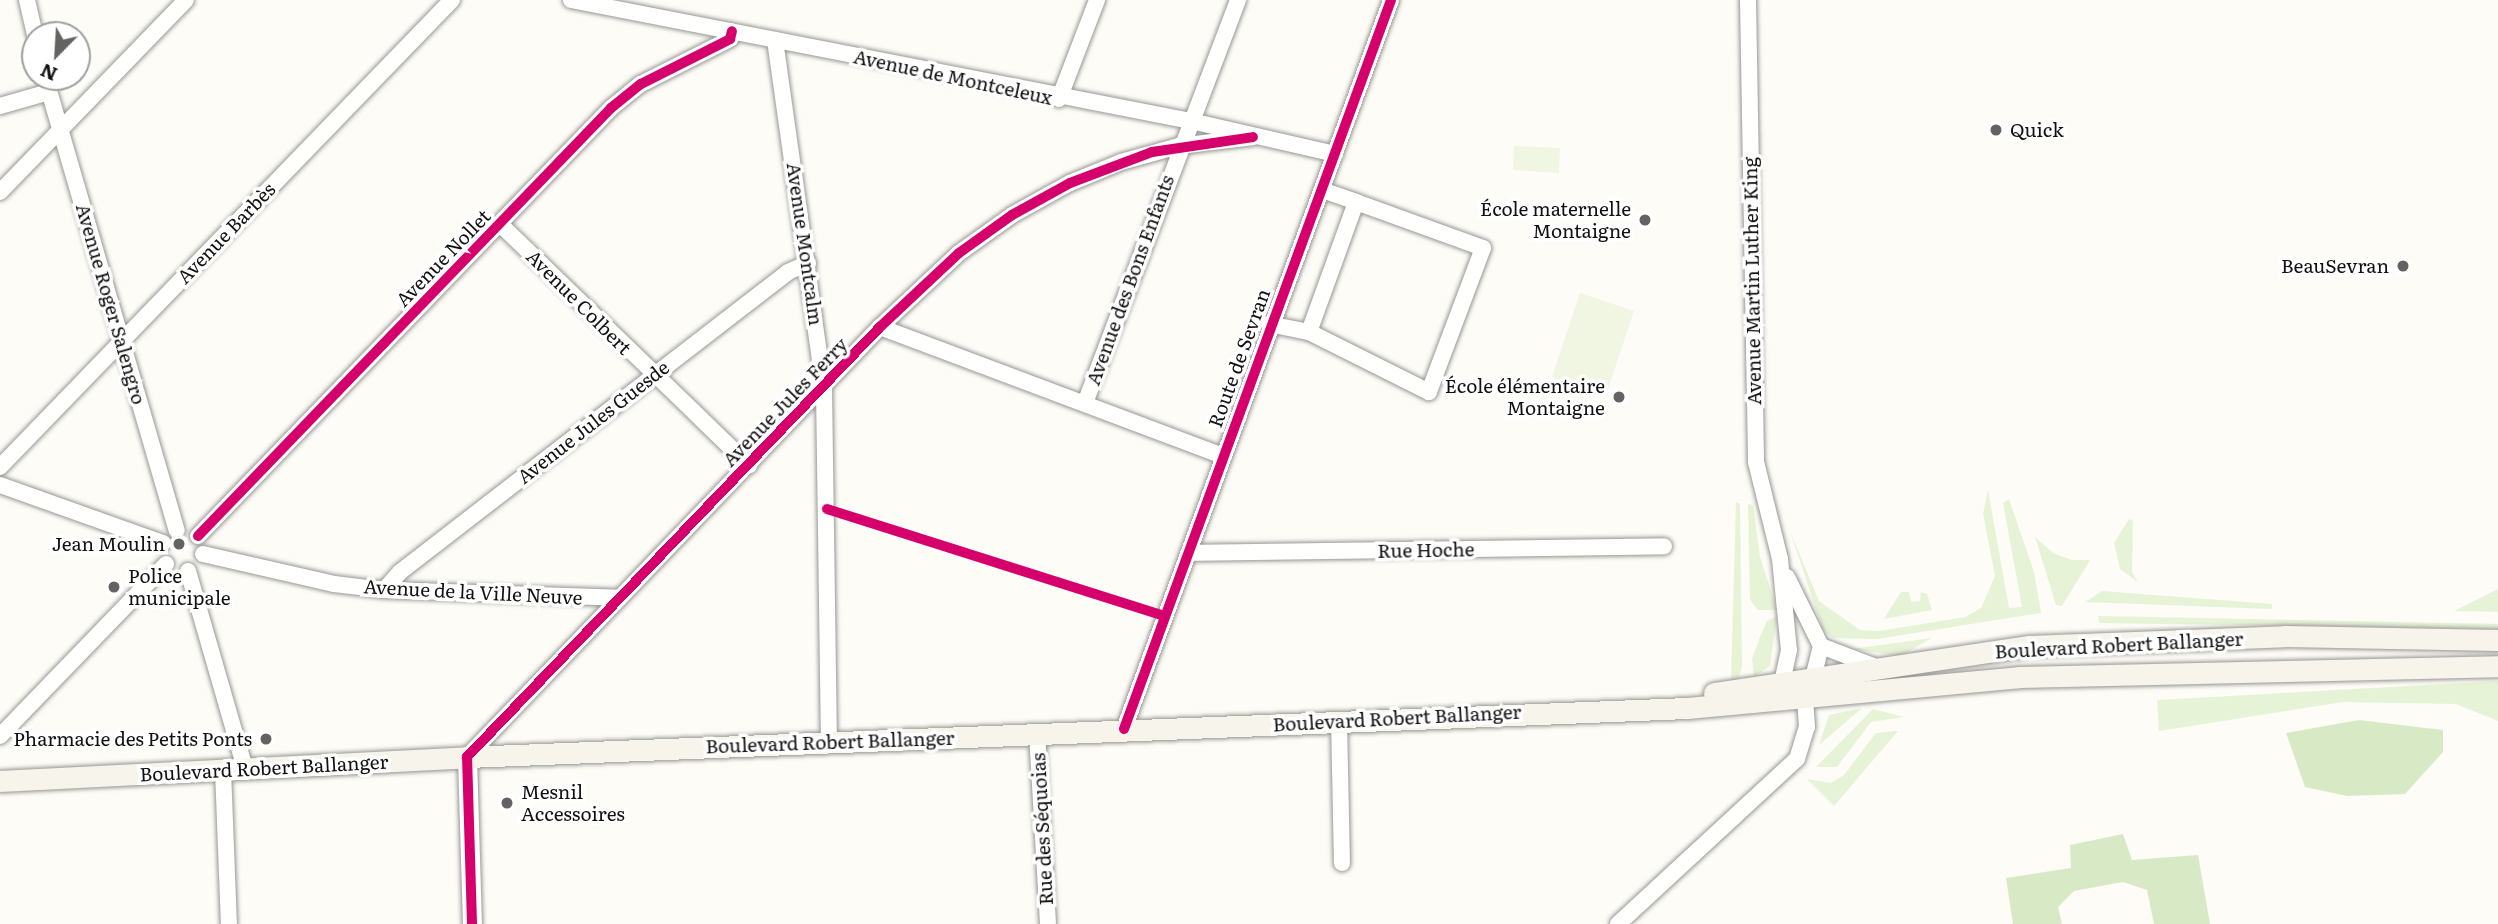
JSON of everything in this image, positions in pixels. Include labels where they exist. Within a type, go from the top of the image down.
[{"type":"main road","name":"Boulevard Robert Ballanger","points":[[1661,707],[1817,675],[2061,645],[2285,636],[2498,640]]},
{"type":"main road","name":"Boulevard Robert Ballanger","points":[[0,780],[467,757],[1661,707],[2019,677],[2498,666]]},
{"type":"street","points":[[27,0],[32,21]]},
{"type":"street","points":[[0,192],[186,0]]},
{"type":"street","name":"Avenue Barbès","points":[[0,467],[452,0]]},
{"type":"street","name":"Avenue de Montceleux","points":[[571,0],[1059,99],[1191,121],[1335,154]]},
{"type":"street","points":[[1059,99],[1097,0]]},
{"type":"street","name":"Avenue des Bons Enfants","points":[[1085,403],[1179,146],[1238,0]]},
{"type":"street","name":"Route de Sevran","points":[[1124,729],[1224,456],[1269,324],[1322,190],[1391,0]]},
{"type":"street","name":"Avenue Martin Luther King","points":[[1748,0],[1756,463],[1780,559],[1789,650],[1782,682]]},
{"type":"street","name":"Avenue Nollet","points":[[198,536],[611,108],[641,84],[730,39],[732,32]]},
{"type":"street","name":"Avenue Montcalm","points":[[775,40],[824,388],[829,742]]},
{"type":"street","points":[[0,106],[34,91]]},
{"type":"street","name":"Avenue Roger Salengro","points":[[49,91],[177,530]]},
{"type":"street","name":"Avenue Jules Ferry","points":[[467,757],[880,327],[959,253],[1012,215],[1070,183],[1179,146],[1253,137]]},
{"type":"street","points":[[1269,324],[1309,332],[1429,392],[1483,248],[1322,190]]},
{"type":"street","points":[[1309,332],[1356,202]]},
{"type":"street","name":"Avenue Colbert","points":[[500,225],[749,465]]},
{"type":"street","name":"Avenue Jules Guesde","points":[[384,590],[400,572],[653,375],[788,272],[808,263]]},
{"type":"street","points":[[880,327],[1224,456]]},
{"type":"street","points":[[0,485],[163,543]]},
{"type":"street","points":[[163,543],[177,530],[198,536],[203,554],[188,571]]},
{"type":"street","points":[[163,543],[166,564]]},
{"type":"street","name":"Rue Hoche","points":[[1189,553],[1664,546]]},
{"type":"street","name":"Avenue de la Ville Neuve","points":[[203,554],[334,584],[384,590],[620,598]]},
{"type":"street","name":"Avenue Martin Luther King","points":[[1780,559],[1821,646]]},
{"type":"street","points":[[166,564],[188,571]]},
{"type":"street","points":[[0,736],[166,564]]},
{"type":"street","points":[[188,571],[245,769]]},
{"type":"street","points":[[1618,924],[1797,759],[1807,727],[1805,697],[1817,675],[1821,646],[1881,668]]},
{"type":"street","points":[[1782,682],[1805,697]]},
{"type":"street","points":[[1339,721],[1342,863]]},
{"type":"street","name":"Rue des Séquoias","points":[[1037,733],[1048,924]]},
{"type":"street","points":[[467,757],[472,924]]},
{"type":"street","points":[[223,770],[229,924]]},
{"type":"green space","points":[[1514,146],[1560,148],[1559,173],[1513,170]]},
{"type":"green space","points":[[1580,293],[1634,311],[1606,395],[1552,377]]},
{"type":"green space","points":[[1988,490],[2009,608],[2022,607],[2003,503],[2009,499],[2034,572],[2041,613],[1877,639],[1833,638],[1823,630],[1790,531],[1819,601],[1860,630],[1879,631],[1965,617],[1981,608],[1995,576],[1983,514]]},
{"type":"green space","points":[[1736,502],[1740,504],[1742,667],[1739,677],[1731,682]]},
{"type":"green space","points":[[1748,504],[1753,505],[1760,557],[1777,610],[1758,610],[1750,600]]},
{"type":"green space","points":[[2129,519],[2133,521],[2132,572],[2138,582],[2120,569],[2114,543]]},
{"type":"green space","points":[[2035,537],[2053,553],[2072,560],[2090,560],[2062,606],[2056,605]]},
{"type":"green space","points":[[2498,589],[2498,612],[2454,611]]},
{"type":"green space","points":[[2102,591],[2272,604],[2272,609],[2085,602]]},
{"type":"green space","points":[[1901,592],[1909,592],[1911,602],[1920,601],[1921,592],[1927,594],[1932,610],[1884,619]]},
{"type":"green space","points":[[1777,616],[1770,666],[1754,677],[1752,659],[1760,637],[1767,621]]},
{"type":"green space","points":[[2098,616],[2498,624],[2498,629],[2099,623]]},
{"type":"green space","points":[[1932,638],[1900,656],[1852,649]]},
{"type":"green space","points":[[2498,681],[2498,721],[2456,704],[2343,702],[2159,731],[2157,700]]},
{"type":"green space","points":[[1862,708],[1819,745],[1829,715]]},
{"type":"green space","points":[[1873,709],[1904,717],[1871,722],[1837,767],[1816,767]]},
{"type":"green space","points":[[2359,720],[2443,730],[2443,752],[2405,794],[2347,796],[2305,787],[2286,733]]},
{"type":"green space","points":[[1898,731],[1834,806],[1807,779],[1831,783],[1844,775],[1876,733]]},
{"type":"green space","points":[[2123,834],[2132,860],[2198,855],[2210,924],[2154,924],[2147,890],[2123,882],[2074,891],[2058,907],[2062,924],[2013,924],[2006,878],[2071,868],[2070,845]]},
{"type":"cycle path","points":[[1124,729],[1391,0]]},
{"type":"cycle path","points":[[198,536],[611,108],[641,84],[730,39],[732,31]]},
{"type":"cycle path","points":[[472,924],[467,757],[880,327],[959,253],[1012,215],[1070,183],[1152,152],[1253,137]]},
{"type":"cycle path","points":[[827,509],[1164,616]]},
{"type":"place","name":"Quick","points":[[1996,130]]},
{"type":"place","name":"École maternelle Montaigne","points":[[1645,220]]},
{"type":"place","name":"BeauSevran","points":[[2403,266]]},
{"type":"place","name":"École élémentaire Montaigne","points":[[1619,397]]},
{"type":"place","name":"Jean Moulin","points":[[179,544]]},
{"type":"place","name":"Police municipale","points":[[114,587]]},
{"type":"place","name":"Pharmacie des Petits Ponts","points":[[266,739]]},
{"type":"place","name":"Mesnil Accessoires","points":[[507,803]]}]
